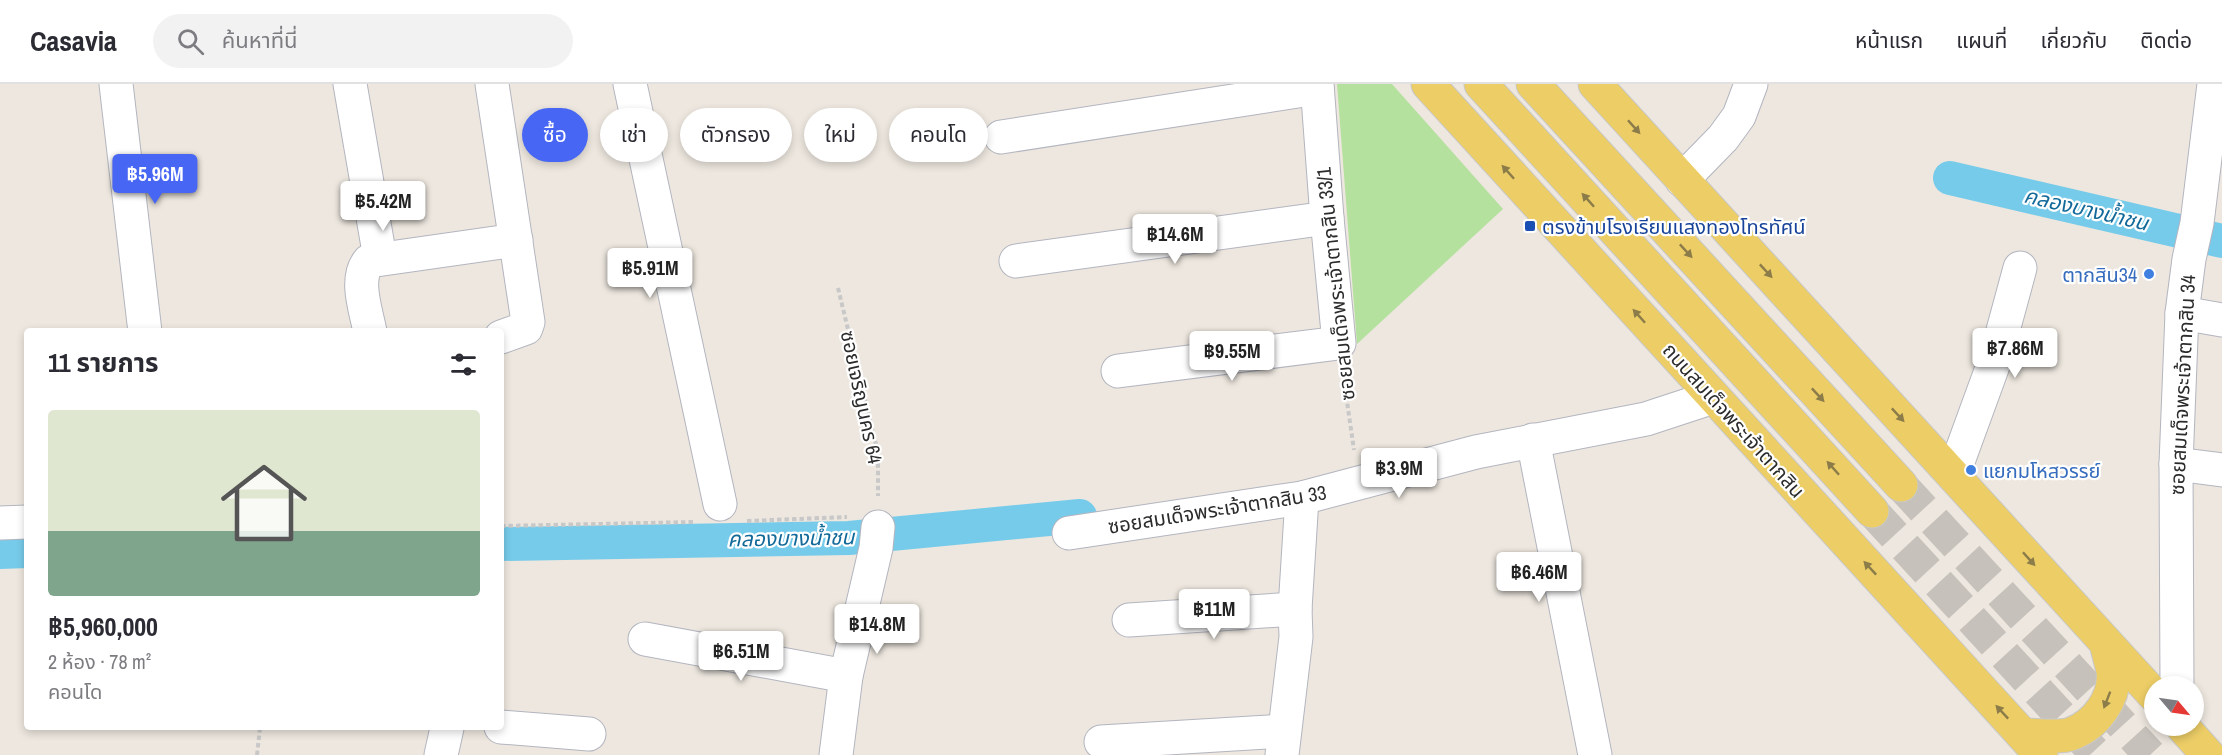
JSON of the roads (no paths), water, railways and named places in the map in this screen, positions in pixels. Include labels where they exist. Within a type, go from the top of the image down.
[{"type":"main road","name":"ถนนสมเด็จพระเจ้าตากสิน","points":[[1428,84],[2032,745]]},
{"type":"main road","name":"ถนนสมเด็จพระเจ้าตากสิน","points":[[1481,84],[1872,511]]},
{"type":"main road","points":[[1533,84],[1901,485]]},
{"type":"main road","points":[[1595,84],[2144,684]]},
{"type":"main road","points":[[2032,745],[2070,735],[2087,725],[2103,709],[2110,693],[2113,673],[2106,643]]},
{"type":"main road","points":[[2191,736],[2208,755]]},
{"type":"street","points":[[116,84],[145,328]]},
{"type":"street","points":[[350,84],[380,258]]},
{"type":"street","points":[[492,84],[528,325],[520,332],[504,336]]},
{"type":"street","points":[[631,84],[720,504]]},
{"type":"street","points":[[1682,180],[1723,138],[1739,116],[1751,84]]},
{"type":"street","name":"ซอยสมเด็จพระเจ้าตากสิน 34","points":[[2177,676],[2176,464],[2182,313],[2189,259],[2197,223],[2214,84]]},
{"type":"street","points":[[1001,137],[1317,86]]},
{"type":"street","name":"ซอยสมเด็จพระเจ้าตากสิน 33/1","points":[[1118,371],[1339,343],[1317,86]]},
{"type":"street","points":[[1016,261],[1327,218]]},
{"type":"street","points":[[369,328],[361,279],[363,268],[369,261],[516,240]]},
{"type":"street","points":[[1953,475],[1998,351],[2020,268]]},
{"type":"street","points":[[2182,313],[2222,320]]},
{"type":"street","name":"ซอยสมเด็จพระเจ้าตากสิน 33","points":[[1069,532],[1302,498],[1476,452],[1646,419],[1713,398]]},
{"type":"street","points":[[1533,440],[1595,755]]},
{"type":"street","points":[[2176,464],[2222,470]]},
{"type":"street","points":[[1101,742],[1283,743],[1296,638],[1295,609],[1302,498]]},
{"type":"street","points":[[0,523],[24,522]]},
{"type":"street","points":[[836,755],[846,676],[877,537]]},
{"type":"street","points":[[1129,620],[1295,609]]},
{"type":"street","points":[[645,639],[846,676]]},
{"type":"street","points":[[504,727],[589,734]]},
{"type":"street","points":[[441,755],[447,730]]},
{"type":"waterway","name":"คลองบางน้ำชน","points":[[1950,178],[2222,241]]},
{"type":"waterway","name":"คลองบางน้ำชน","points":[[504,544],[849,538],[1080,516]]},
{"type":"waterway","name":"คลองบางน้ำชน","points":[[0,552],[24,551]]},
{"type":"tunnel","points":[[1901,485],[2150,755]]},
{"type":"tunnel","points":[[1872,511],[2097,755]]},
{"type":"place","name":"ตรงข้ามโรงเรียนแสงทองโทรทัศน์","points":[[1530,226]]},
{"type":"place","name":"ตากสิน34","points":[[2149,274]]},
{"type":"place","name":"แยกมโหสวรรย์","points":[[1971,470]]}]
